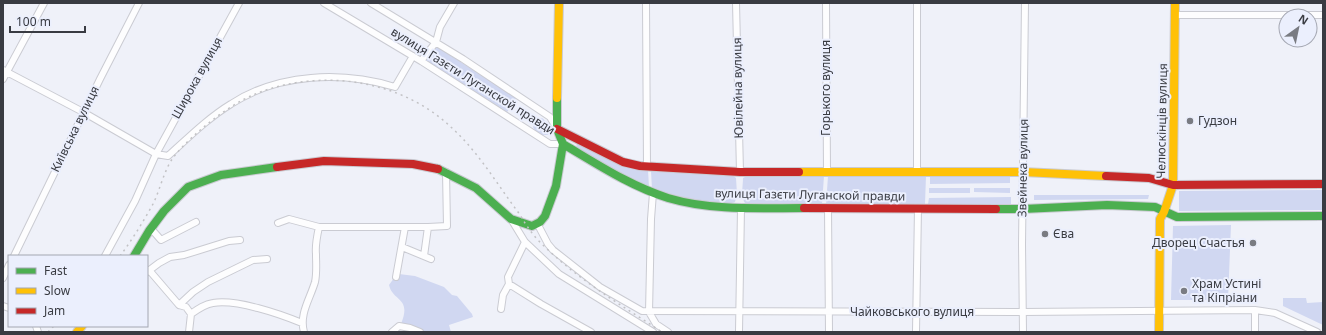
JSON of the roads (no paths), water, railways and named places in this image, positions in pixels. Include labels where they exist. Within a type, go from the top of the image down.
[{"type":"street","points":[[3,79],[5,71],[44,3]]},
{"type":"street","name":"Київська вулиця","points":[[14,255],[83,112],[139,3]]},
{"type":"street","name":"Широка вулиця","points":[[106,255],[135,201],[156,154],[239,3]]},
{"type":"street","name":"вулиця Газєти Луганской правди","points":[[324,3],[413,56],[550,144],[563,144],[626,181],[653,193],[703,205],[741,208],[1023,209],[1108,205],[1155,207],[1177,217],[1323,216]]},
{"type":"street","name":"вулиця Газєти Луганской правди","points":[[371,3],[436,42],[550,117],[557,129],[623,162],[647,167],[740,172],[1023,172],[1149,178],[1173,185],[1323,184]]},
{"type":"street","points":[[421,61],[436,42],[440,26],[454,3]]},
{"type":"street","points":[[511,219],[527,226],[532,226],[537,223],[544,216],[556,186],[563,144],[557,129],[559,3]]},
{"type":"street","points":[[646,3],[647,167]]},
{"type":"street","name":"Ювілейна вулиця","points":[[736,3],[740,172]]},
{"type":"street","name":"Горького вулиця","points":[[826,3],[826,172]]},
{"type":"street","points":[[917,172],[918,3]]},
{"type":"street","name":"Звейнека вулиця","points":[[1023,332],[1022,244],[1025,3]]},
{"type":"street","name":"Челюскінців вулиця","points":[[1159,332],[1160,219],[1164,212],[1173,185],[1175,3]]},
{"type":"street","points":[[1175,15],[1323,15]]},
{"type":"street","points":[[5,71],[83,112],[156,154],[168,156],[216,114],[232,103],[255,91],[274,84],[312,77],[373,82],[395,87],[413,56]]},
{"type":"street","points":[[135,255],[149,231],[175,199],[188,187],[221,175],[324,161],[413,164],[440,169],[476,188],[511,219],[526,242],[559,274],[653,332]]},
{"type":"street","points":[[278,223],[289,219],[319,227],[447,226],[446,172]]},
{"type":"street","points":[[653,193],[650,219],[650,312],[656,324],[668,332]]},
{"type":"street","points":[[739,332],[741,208]]},
{"type":"street","points":[[828,208],[829,332]]},
{"type":"street","points":[[916,332],[918,208]]},
{"type":"street","points":[[149,231],[154,232],[161,240],[196,222]]},
{"type":"street","name":"Чайковського вулиця","points":[[537,223],[548,244],[559,255],[600,287],[642,311],[1023,312],[1255,310],[1275,313],[1317,332]]},
{"type":"street","points":[[304,332],[302,322],[308,298],[315,281],[317,265],[316,236],[319,227]]},
{"type":"street","points":[[396,277],[405,227]]},
{"type":"street","points":[[424,256],[428,227]]},
{"type":"street","points":[[189,332],[191,314],[186,307],[179,305],[148,271],[170,257],[184,255],[229,241],[240,240]]},
{"type":"street","points":[[501,309],[502,295],[509,284],[508,277],[526,242]]},
{"type":"street","points":[[402,247],[431,259]]},
{"type":"street","points":[[179,305],[204,284],[253,260],[267,259]]},
{"type":"street","points":[[3,278],[8,268]]},
{"type":"street","points":[[509,284],[591,332]]},
{"type":"street","points":[[191,314],[199,308],[212,302],[228,302],[255,307],[302,322]]},
{"type":"street","points":[[1255,310],[1255,332]]},
{"type":"street","points":[[392,332],[399,326],[420,332]]},
{"type":"railway","points":[[121,255],[153,204],[168,165],[192,137],[222,113],[253,95],[278,86],[305,81],[332,80],[359,83],[385,89],[410,99],[432,112],[453,129],[471,148],[532,233],[542,244],[570,269],[615,302],[662,332]]},
{"type":"railway","points":[[48,332],[53,327]]},
{"type":"place","name":"Гудзон","points":[[1190,121]]},
{"type":"place","name":"Єва","points":[[1045,234]]},
{"type":"place","name":"Дворец Счастья","points":[[1253,243]]},
{"type":"place","name":"Храм Устині та Кіпріани","points":[[1184,291]]}]
